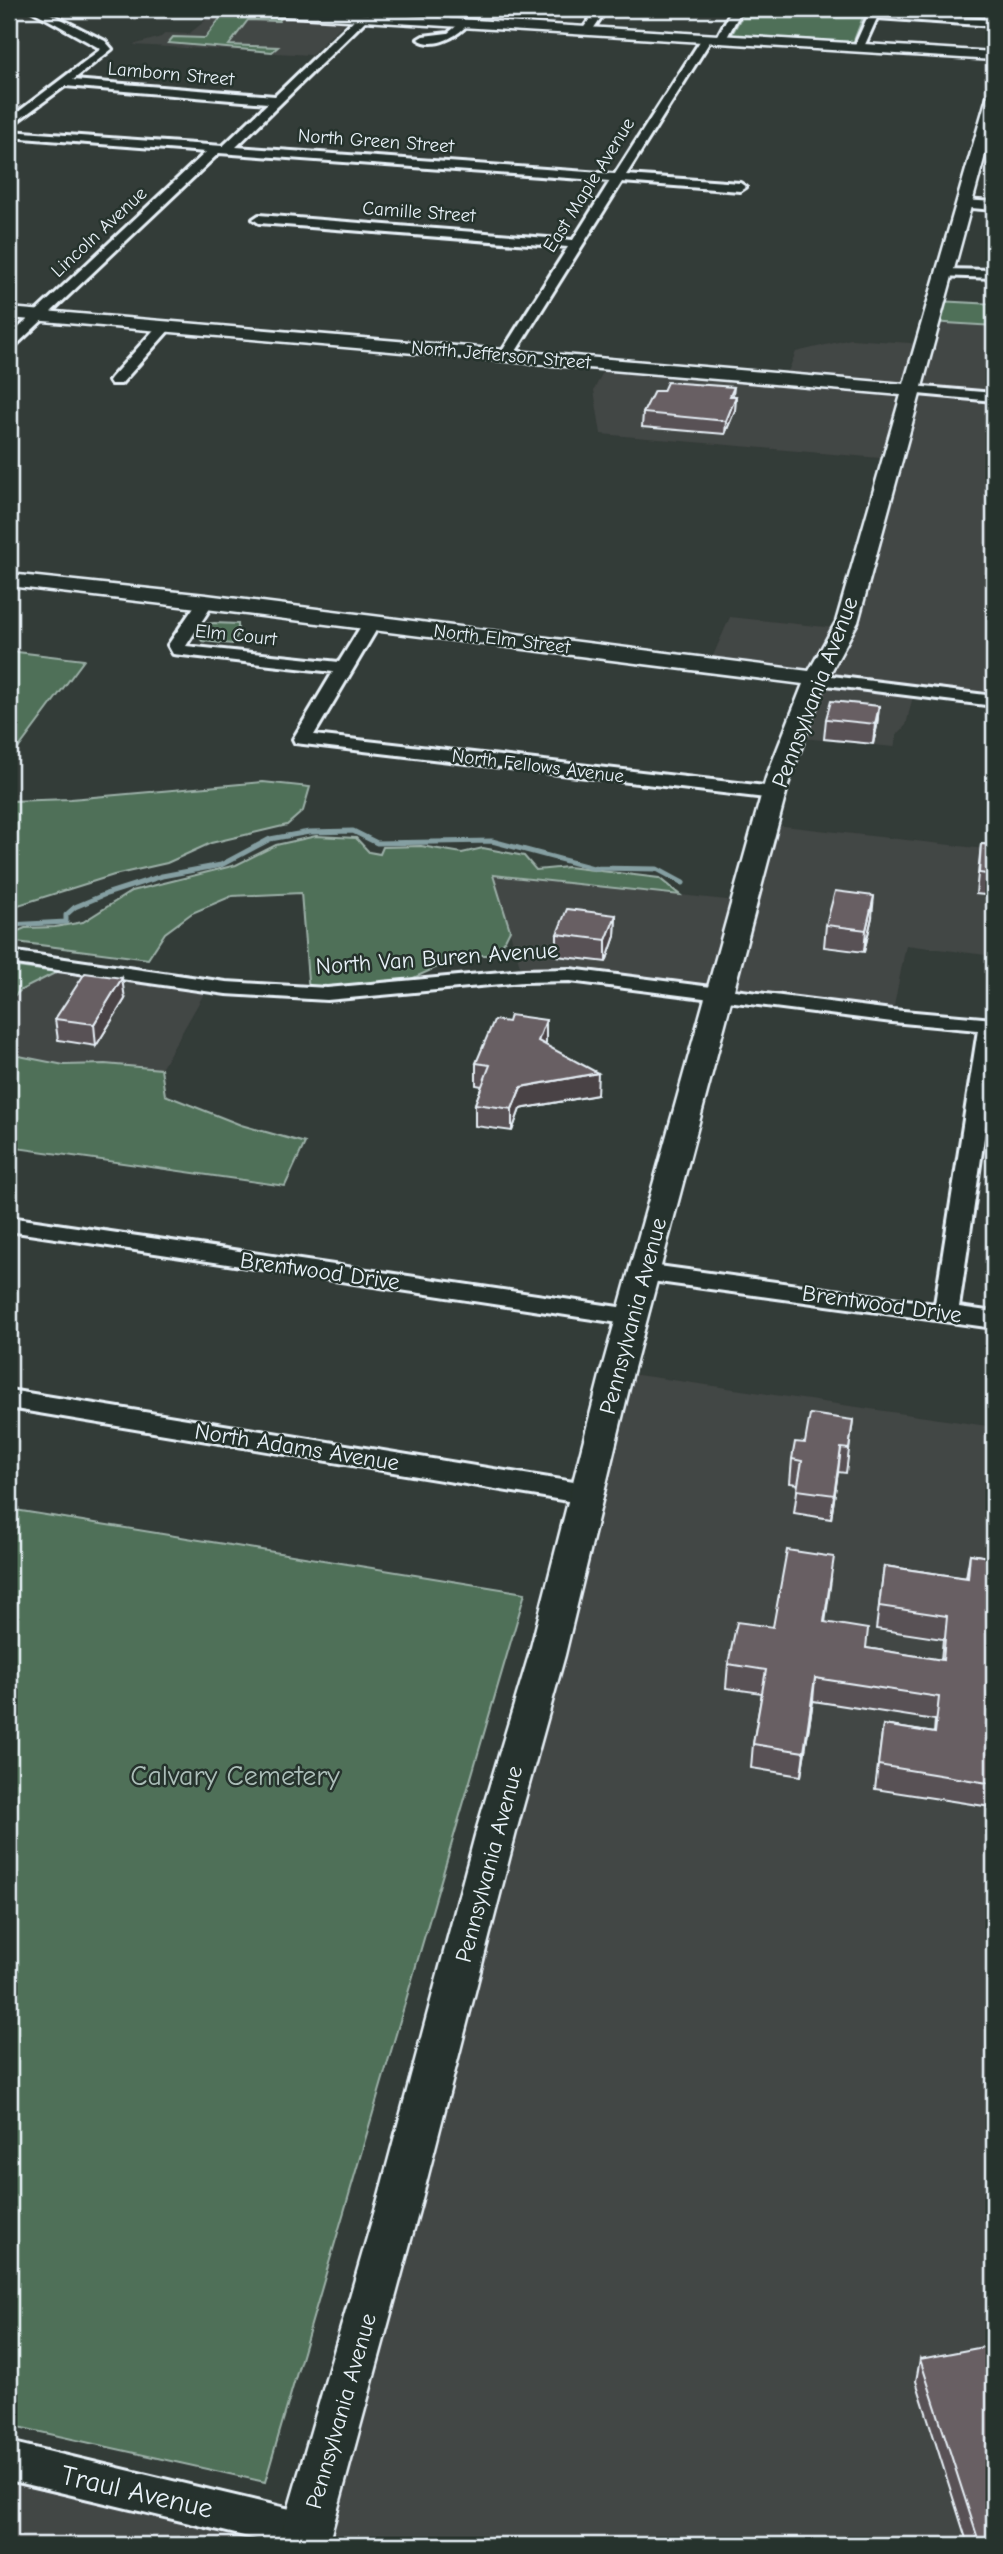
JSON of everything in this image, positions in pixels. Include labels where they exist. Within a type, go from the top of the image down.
[{"type":"main road","points":[[234,9],[994,56]]},
{"type":"main road","name":"Pennsylvania Avenue","points":[[305,2538],[399,2203],[497,1828],[547,1655],[632,1317],[774,793],[792,737],[816,679],[847,622],[944,273],[979,205],[993,103]]},
{"type":"main road","name":"North Jefferson Street","points":[[9,313],[912,390]]},
{"type":"main road","name":"North Elm Street","points":[[9,580],[372,622],[816,679]]},
{"type":"street","points":[[9,124],[107,49],[101,43],[34,9]]},
{"type":"street","points":[[442,22],[452,9]]},
{"type":"street","points":[[587,30],[602,9]]},
{"type":"street","name":"East Maple Avenue","points":[[506,356],[618,178],[714,38],[737,9]]},
{"type":"street","points":[[859,47],[875,12],[994,23]]},
{"type":"street","name":"Lincoln Avenue","points":[[9,344],[277,100],[363,17]]},
{"type":"street","points":[[423,40],[451,36],[464,23]]},
{"type":"street","name":"Lamborn Street","points":[[63,83],[277,100]]},
{"type":"street","points":[[20,100],[39,101]]},
{"type":"street","name":"North Green Street","points":[[9,134],[740,187]]},
{"type":"street","points":[[18,147],[32,136]]},
{"type":"street","name":"Camille Street","points":[[259,219],[576,244]]},
{"type":"street","points":[[944,273],[994,274]]},
{"type":"street","points":[[116,381],[165,326]]},
{"type":"street","name":"North Jefferson Street","points":[[912,390],[994,397]]},
{"type":"street","name":"Elm Court","points":[[206,602],[177,645],[179,650],[344,668]]},
{"type":"street","points":[[344,668],[372,622]]},
{"type":"street","name":"North Fellows Avenue","points":[[344,668],[302,739],[774,793]]},
{"type":"street","name":"North Elm Street","points":[[816,679],[994,701]]},
{"type":"street","name":"North Van Buren Avenue","points":[[9,957],[226,988],[327,994],[511,977],[570,975],[892,1016],[992,1025]]},
{"type":"street","points":[[946,1312],[992,1025]]},
{"type":"street","name":"Brentwood Drive","points":[[9,1224],[632,1317]]},
{"type":"street","name":"Brentwood Drive","points":[[644,1272],[994,1320]]},
{"type":"street","name":"North Adams Avenue","points":[[9,1399],[586,1494]]},
{"type":"street","name":"Traul Avenue","points":[[9,2461],[305,2538]]},
{"type":"shaded area","points":[[217,11],[348,19],[311,55],[133,45],[166,33],[189,34]]},
{"type":"shaded area","points":[[931,322],[994,326],[994,701],[914,692],[906,725],[897,735],[894,747],[792,737],[816,679],[709,665],[730,617],[844,629],[892,459],[601,434],[594,390],[607,364],[785,379],[796,352],[851,339],[924,344]]},
{"type":"shaded area","points":[[766,824],[994,850],[994,956],[906,945],[892,1016],[720,993],[523,976],[493,875],[745,902]]},
{"type":"shaded area","points":[[57,972],[194,990],[209,985],[161,1069],[105,1064],[64,1065],[9,1054],[9,1000],[21,990]]},
{"type":"shaded area","points":[[617,1372],[994,1427],[994,2545],[320,2545],[532,1755]]},
{"type":"shaded area","points":[[9,2461],[307,2532],[303,2545],[9,2545]]},
{"type":"green space","points":[[774,9],[866,9],[853,43],[731,36],[745,10],[772,12]]},
{"type":"green space","points":[[222,16],[281,18],[279,21],[248,20],[229,45],[278,47],[272,52],[168,43],[173,37],[205,38]]},
{"type":"green space","points":[[937,301],[994,304],[994,326],[931,322]]},
{"type":"green space","points":[[207,624],[238,624],[238,634],[232,644],[202,641],[198,635]]},
{"type":"green space","points":[[9,651],[84,660],[9,761]]},
{"type":"green space","points":[[263,782],[310,787],[303,811],[287,825],[211,843],[167,863],[114,875],[9,908],[9,801],[71,799]]},
{"type":"green space","points":[[316,836],[356,838],[369,852],[380,854],[383,847],[421,846],[462,853],[483,848],[524,856],[536,870],[568,867],[659,878],[680,895],[493,875],[510,930],[504,942],[487,955],[464,955],[389,989],[309,993],[301,893],[232,896],[192,913],[165,933],[148,959],[9,941],[9,935],[25,928],[83,922],[132,891],[236,865],[276,845]]},
{"type":"green space","points":[[9,966],[57,972],[21,990],[9,1000]]},
{"type":"green space","points":[[9,1054],[64,1065],[105,1064],[161,1069],[165,1095],[241,1125],[305,1143],[285,1186],[9,1147]]},
{"type":"green space","name":"Calvary Cemetery","points":[[9,1509],[525,1593],[265,2482],[9,2425]]},
{"type":"building","points":[[667,382],[734,387],[730,396],[736,396],[726,421],[643,413],[654,391],[663,391]]},
{"type":"building","points":[[831,701],[879,706],[875,724],[826,719]]},
{"type":"building","points":[[981,844],[994,845],[994,875],[979,873]]},
{"type":"building","points":[[835,891],[874,896],[866,930],[826,925]]},
{"type":"building","points":[[567,909],[616,915],[606,940],[557,934]]},
{"type":"building","points":[[85,973],[122,978],[94,1024],[55,1019]]},
{"type":"building","points":[[510,1015],[546,1020],[538,1041],[598,1073],[521,1087],[512,1109],[475,1104],[490,1065],[476,1063],[494,1020],[508,1022]]},
{"type":"building","points":[[810,1414],[853,1420],[849,1449],[841,1448],[834,1495],[797,1490],[802,1461],[792,1459],[795,1442],[805,1443]]},
{"type":"building","points":[[787,1550],[834,1557],[824,1622],[868,1629],[866,1648],[943,1660],[947,1616],[879,1606],[884,1566],[968,1578],[970,1554],[994,1558],[994,1784],[878,1765],[883,1725],[935,1733],[939,1697],[815,1678],[804,1752],[753,1744],[766,1670],[728,1664],[737,1622],[773,1627]]},
{"type":"building","points":[[994,2345],[994,2545],[980,2545],[920,2359]]},
{"type":"waterway","points":[[9,925],[66,922],[66,915],[75,907],[106,894],[162,876],[221,865],[270,839],[309,832],[353,831],[377,843],[492,841],[593,868],[657,869],[683,883]]}]
